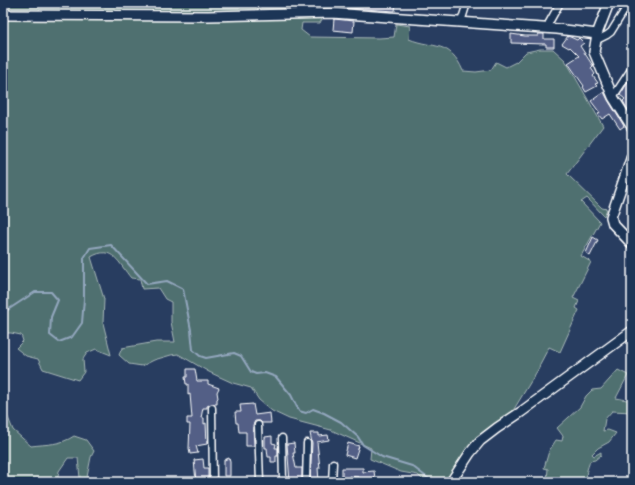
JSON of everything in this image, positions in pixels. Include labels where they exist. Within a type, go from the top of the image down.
[{"type":"street","points":[[461,22],[467,3]]},
{"type":"street","points":[[546,28],[560,3]]},
{"type":"street","points":[[609,3],[596,38],[594,52],[613,97],[632,127]]},
{"type":"street","points":[[3,15],[208,16],[332,13],[546,28],[584,32],[596,38],[607,35],[611,32],[629,3]]},
{"type":"street","points":[[613,97],[632,68]]},
{"type":"street","points":[[632,156],[611,217],[613,224],[632,244]]},
{"type":"street","points":[[452,480],[480,441],[632,331]]},
{"type":"street","points":[[212,408],[213,482]]},
{"type":"street","points":[[258,426],[260,482]]},
{"type":"street","points":[[282,438],[283,482]]},
{"type":"street","points":[[306,482],[307,443]]},
{"type":"street","points":[[332,482],[333,463]]},
{"type":"green space","points":[[3,3],[335,3],[335,9],[262,11],[3,11]]},
{"type":"green space","points":[[323,17],[320,23],[302,23],[301,30],[310,37],[379,38],[394,37],[396,24],[410,26],[409,39],[447,50],[453,54],[463,71],[476,72],[491,70],[496,62],[506,67],[516,62],[526,52],[540,49],[553,49],[565,60],[603,126],[567,174],[602,208],[607,209],[604,216],[587,198],[581,202],[600,222],[581,256],[591,262],[573,298],[579,301],[576,308],[579,310],[560,352],[549,347],[539,368],[511,414],[446,482],[425,482],[418,475],[401,472],[370,459],[371,448],[331,430],[289,419],[272,411],[259,400],[251,388],[233,383],[209,372],[178,354],[154,360],[142,366],[129,364],[119,355],[122,348],[156,342],[175,342],[171,322],[171,302],[165,299],[158,288],[142,289],[140,279],[131,278],[115,257],[110,254],[105,253],[91,257],[104,299],[103,323],[111,355],[96,349],[87,353],[83,359],[84,372],[78,380],[43,369],[38,359],[26,356],[16,348],[23,341],[21,335],[6,333],[3,340],[3,19]]},
{"type":"green space","points":[[618,370],[628,375],[616,398],[627,400],[632,397],[632,412],[612,411],[605,419],[603,431],[608,430],[616,433],[609,442],[598,448],[592,454],[594,456],[601,452],[601,455],[595,460],[590,461],[587,469],[586,475],[590,482],[549,482],[547,479],[548,469],[544,468],[549,451],[556,440],[562,441],[563,436],[557,428],[580,407],[586,396],[592,390],[601,389]]},
{"type":"green space","points":[[3,413],[7,415],[13,430],[31,446],[59,443],[74,436],[86,440],[94,451],[91,457],[86,482],[77,482],[80,478],[78,458],[68,458],[59,471],[57,482],[3,482]]},
{"type":"building","points":[[334,3],[396,3],[395,11],[348,8],[334,6]]},
{"type":"building","points":[[334,19],[354,21],[353,32],[333,30]]},
{"type":"building","points":[[511,34],[538,36],[538,34],[544,34],[544,39],[554,39],[554,47],[546,47],[546,44],[511,43]]},
{"type":"building","points":[[568,36],[577,40],[579,38],[584,43],[580,46],[593,66],[591,68],[595,74],[593,76],[598,83],[595,84],[597,86],[586,92],[583,87],[584,86],[568,63],[579,56],[570,47],[569,48],[562,44]]},
{"type":"building","points":[[632,76],[632,113],[628,110],[623,101],[625,99],[620,95]]},
{"type":"building","points":[[604,92],[624,126],[620,129],[610,114],[602,119],[598,114],[600,113],[591,101]]},
{"type":"building","points":[[593,237],[598,240],[590,256],[586,253]]},
{"type":"building","points":[[187,369],[195,369],[197,381],[208,381],[208,384],[219,388],[217,392],[217,404],[212,404],[207,406],[207,408],[203,408],[201,418],[204,418],[204,424],[206,423],[207,444],[196,446],[198,453],[190,454],[190,424],[187,424],[187,418],[192,418],[190,394],[188,395],[188,384],[186,384],[185,377],[187,377]]},
{"type":"building","points":[[253,404],[255,415],[270,413],[271,423],[255,421],[253,425],[254,446],[246,446],[246,432],[239,432],[235,412],[241,412],[240,405]]},
{"type":"building","points":[[310,433],[319,433],[319,436],[328,435],[329,440],[317,442],[320,468],[318,468],[319,482],[310,482],[312,443]]},
{"type":"building","points":[[272,436],[272,443],[276,444],[275,448],[278,448],[276,462],[271,462],[271,457],[268,457],[267,448],[265,448],[265,437]]},
{"type":"building","points":[[294,443],[295,453],[293,453],[296,468],[302,468],[302,482],[290,482],[287,444]]},
{"type":"building","points":[[348,443],[359,446],[355,458],[345,455]]},
{"type":"building","points":[[229,458],[230,476],[224,476],[224,460]]},
{"type":"building","points":[[203,459],[204,468],[208,468],[208,482],[196,482],[194,460]]},
{"type":"building","points":[[342,468],[363,468],[363,472],[374,471],[375,479],[366,481],[367,482],[360,482],[359,477],[349,476],[350,482],[342,482]]},
{"type":"waterway","points":[[3,313],[35,292],[51,292],[58,300],[51,317],[50,335],[59,342],[72,337],[82,323],[84,299],[84,258],[90,248],[111,245],[147,284],[167,281],[183,289],[191,330],[193,350],[200,356],[206,358],[234,353],[241,356],[251,372],[256,374],[265,373],[276,377],[291,395],[299,411],[306,413],[313,409],[324,413],[341,422],[358,437],[363,445],[382,457],[412,466],[429,479],[448,480]]}]
